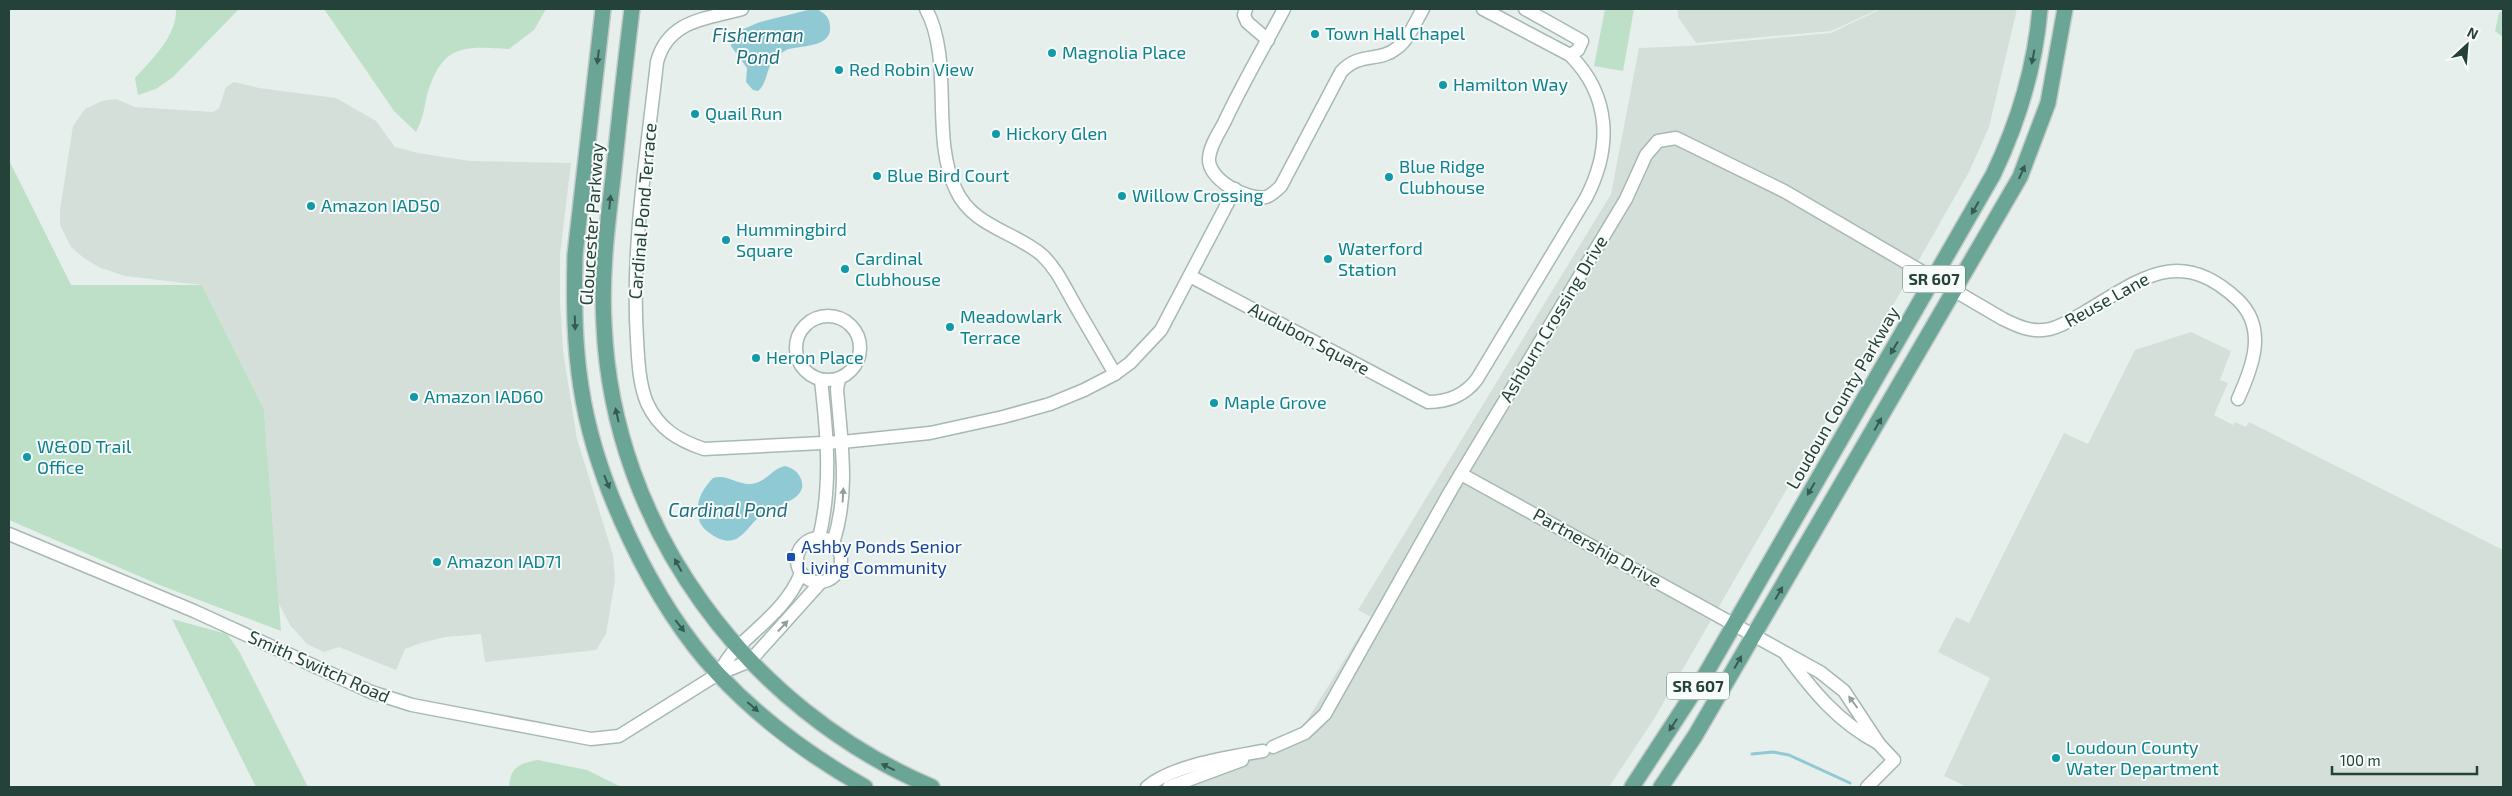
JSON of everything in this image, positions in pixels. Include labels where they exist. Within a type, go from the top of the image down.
[{"type":"main road","name":"Gloucester Parkway","points":[[603,9],[575,255],[575,339],[581,388],[601,469],[621,519],[670,612],[718,674],[792,739],[842,775],[865,787]]},
{"type":"main road","name":"Gloucester Parkway","points":[[632,9],[605,255],[604,318],[608,366],[629,462],[645,502],[681,572],[707,612],[750,661],[801,709],[854,748],[932,787]]},
{"type":"main road","name":"Loudoun County Parkway","points":[[1632,787],[1705,675],[1733,623],[1984,192],[2008,144],[2030,72],[2040,9]]},
{"type":"main road","name":"SR 607","points":[[1661,787],[1695,736],[1755,635],[2010,196],[2035,142],[2053,83],[2065,9]]},
{"type":"street","name":"Cardinal Pond Terrace","points":[[742,9],[686,25],[675,32],[661,49],[636,249],[634,305],[638,360],[646,401],[652,412],[672,435],[687,443],[704,449],[826,443],[961,428],[1050,404],[1115,374],[1144,350],[1161,330],[1235,189]]},
{"type":"street","points":[[926,9],[933,21],[937,37],[949,171],[956,191],[979,218],[1027,245],[1053,267],[1115,374]]},
{"type":"street","points":[[1246,9],[1244,15],[1247,22],[1268,40]]},
{"type":"street","points":[[1284,9],[1210,154],[1210,170],[1224,183],[1256,197],[1272,195],[1281,186],[1341,72],[1350,62],[1396,50],[1404,42],[1423,9]]},
{"type":"street","points":[[1482,9],[1502,13],[1570,56],[1578,50],[1582,41],[1524,9]]},
{"type":"street","name":"Audubon Square","points":[[1190,276],[1428,402],[1438,402],[1453,398],[1471,388],[1590,191],[1597,171],[1604,137],[1603,113],[1597,91],[1590,79],[1570,56]]},
{"type":"street","name":"Ashburn Crossing Drive","points":[[1273,748],[1305,733],[1325,714],[1461,474],[1626,199],[1646,155],[1658,141],[1676,138],[1784,192],[1935,278]]},
{"type":"street","name":"Reuse Lane","points":[[1935,278],[2013,324],[2033,330],[2043,330],[2060,326],[2152,274],[2171,270],[2199,275],[2212,281],[2239,301],[2250,316],[2253,326],[2254,354],[2238,399]]},
{"type":"street","points":[[821,316],[831,316],[849,324],[859,340],[858,360],[854,368],[839,379],[822,380],[804,371],[798,363],[795,343],[804,326],[821,316]]},
{"type":"street","points":[[833,543],[843,506],[844,476],[837,389],[839,379]]},
{"type":"street","points":[[819,538],[827,500],[822,380]]},
{"type":"street","name":"Partnership Drive","points":[[1461,474],[1755,635],[1785,654]]},
{"type":"street","name":"Smith Switch Road","points":[[9,534],[194,611],[371,692],[412,705],[561,735],[601,740],[619,736],[718,674],[750,661]]},
{"type":"street","points":[[750,661],[821,582],[831,578],[840,565],[840,554],[833,543],[819,538],[805,542],[799,550],[796,559],[801,573],[810,580],[821,582]]},
{"type":"street","name":"Smith Switch Road","points":[[718,674],[737,647],[783,603],[794,588],[801,573]]},
{"type":"street","points":[[1785,654],[1830,709],[1861,734],[1878,744]]},
{"type":"street","points":[[1785,654],[1820,672],[1838,686],[1854,704],[1878,744],[1894,760],[1867,787]]},
{"type":"street","points":[[1147,787],[1166,776],[1215,760],[1263,751],[1225,768],[1169,787]]},
{"type":"shaded area","points":[[1678,9],[1879,9],[1831,31],[1696,43],[1678,17]]},
{"type":"shaded area","points":[[1881,9],[2017,9],[1989,127],[1969,172],[1900,293],[1654,719],[1609,787],[1164,787],[1296,738],[1371,617],[1358,610],[1611,194],[1639,48],[1689,46],[1831,33]]},
{"type":"shaded area","points":[[234,82],[259,88],[336,98],[376,121],[395,147],[418,153],[470,161],[571,163],[560,255],[563,351],[577,439],[613,555],[615,580],[606,634],[596,650],[485,662],[481,634],[445,637],[405,649],[396,670],[339,647],[324,652],[307,644],[290,625],[279,604],[264,409],[202,285],[125,276],[101,268],[85,259],[71,247],[60,225],[60,210],[73,126],[85,109],[102,101],[116,99],[135,107],[213,112],[219,108],[226,87]]},
{"type":"shaded area","points":[[2191,332],[2231,351],[2220,380],[2228,383],[2214,415],[2233,425],[2235,422],[2246,427],[2249,422],[2503,550],[2503,787],[1967,787],[1944,776],[1990,678],[1938,652],[1956,617],[1969,623],[2064,433],[2088,444],[2135,350]]},
{"type":"green space","points":[[176,9],[239,9],[173,77],[156,89],[138,95],[135,78],[156,55],[168,38],[175,19]]},
{"type":"green space","points":[[324,9],[546,9],[534,30],[509,49],[467,49],[447,57],[433,78],[422,118],[416,132],[394,111]]},
{"type":"green space","points":[[1605,9],[1634,9],[1623,71],[1594,66]]},
{"type":"green space","points":[[2503,10],[2503,37],[2495,31],[2499,13]]},
{"type":"green space","points":[[9,160],[71,285],[202,285],[264,409],[281,631],[162,586],[9,520]]},
{"type":"green space","points":[[172,619],[227,634],[239,651],[308,787],[256,787]]},
{"type":"green space","points":[[538,760],[587,770],[621,787],[509,787],[511,775],[517,767]]},
{"type":"water","name":"Fisherman Pond","points":[[814,9],[825,14],[829,21],[829,34],[821,42],[789,49],[781,53],[770,65],[761,88],[758,91],[753,90],[746,82],[747,68],[731,46],[734,33],[760,22]]},
{"type":"water","name":"Cardinal Pond","points":[[785,466],[797,473],[802,485],[801,491],[790,501],[761,515],[735,540],[720,539],[702,526],[698,514],[700,497],[713,478],[723,477],[751,484],[761,481]]},
{"type":"waterway","points":[[1752,754],[1773,752],[1789,755],[1850,783]]},
{"type":"place","name":"Town Hall Chapel","points":[[1315,34]]},
{"type":"place","name":"Magnolia Place","points":[[1052,53]]},
{"type":"place","name":"Red Robin View","points":[[839,70]]},
{"type":"place","name":"Hamilton Way","points":[[1443,85]]},
{"type":"place","name":"Quail Run","points":[[695,114]]},
{"type":"place","name":"Hickory Glen","points":[[996,134]]},
{"type":"place","name":"Blue Bird Court","points":[[877,176]]},
{"type":"place","name":"Blue Ridge Clubhouse","points":[[1389,177]]},
{"type":"place","name":"Willow Crossing","points":[[1122,196]]},
{"type":"place","name":"Amazon IAD50","points":[[311,206]]},
{"type":"place","name":"Hummingbird Square","points":[[726,240]]},
{"type":"place","name":"Waterford Station","points":[[1328,259]]},
{"type":"place","name":"Cardinal Clubhouse","points":[[845,269]]},
{"type":"place","name":"Meadowlark Terrace","points":[[950,327]]},
{"type":"place","name":"Heron Place","points":[[756,358]]},
{"type":"place","name":"Amazon IAD60","points":[[414,397]]},
{"type":"place","name":"Maple Grove","points":[[1214,403]]},
{"type":"place","name":"W&OD Trail Office","points":[[27,457]]},
{"type":"place","name":"Ashby Ponds Senior Living Community","points":[[791,557]]},
{"type":"place","name":"Amazon IAD71","points":[[437,562]]},
{"type":"place","name":"Loudoun County Water Department","points":[[2056,758]]}]
